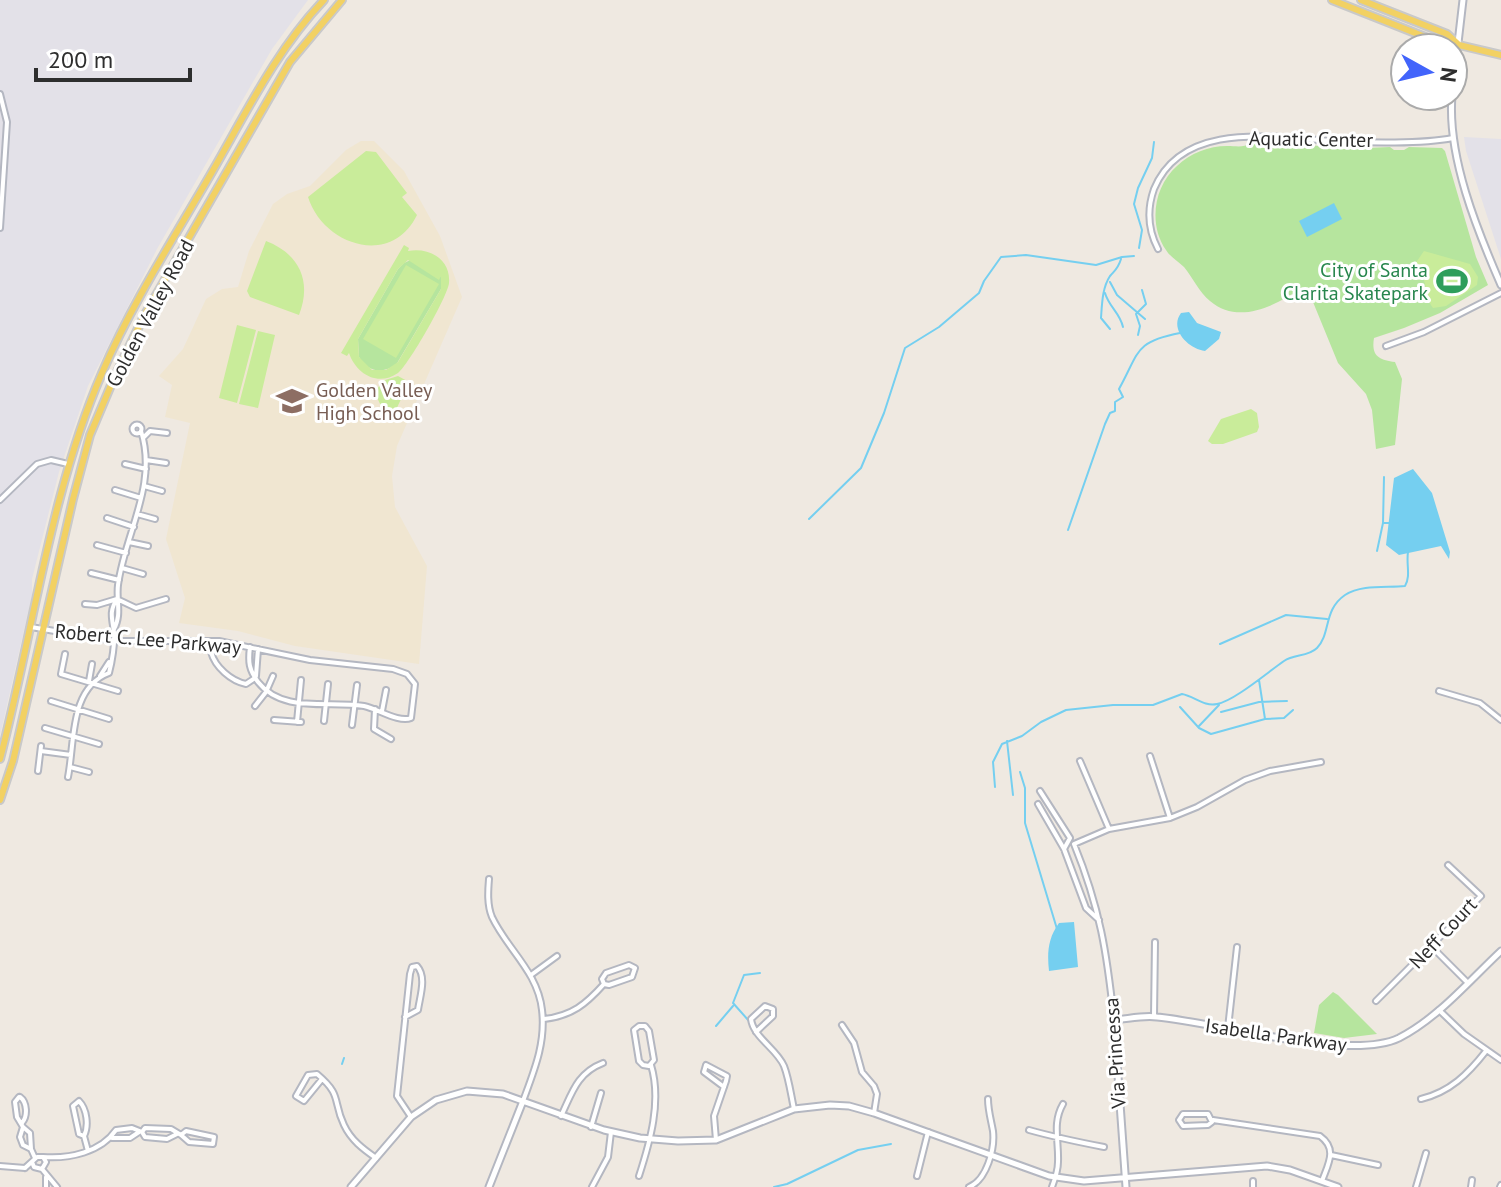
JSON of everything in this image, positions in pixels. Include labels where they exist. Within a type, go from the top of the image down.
[{"type":"main road","name":"Golden Valley Road","points":[[0,759],[70,465],[102,373],[132,312],[281,55],[324,0]]},
{"type":"main road","name":"Golden Valley Road","points":[[0,800],[13,761],[90,435],[128,345],[290,62],[342,0]]},
{"type":"main road","points":[[1332,0],[1413,32]]},
{"type":"main road","points":[[1361,0],[1442,32]]},
{"type":"main road","points":[[1469,47],[1501,55]]},
{"type":"street","points":[[1460,32],[1463,0]]},
{"type":"street","points":[[0,94],[7,122],[0,228]]},
{"type":"street","points":[[1452,112],[1453,138],[1484,245],[1501,285]]},
{"type":"street","name":"Aquatic Center","points":[[1158,249],[1149,221],[1155,188],[1168,166],[1197,146],[1230,138],[1260,136],[1354,142],[1453,138]]},
{"type":"street","points":[[1386,346],[1424,332],[1501,293]]},
{"type":"street","points":[[91,681],[100,676],[106,663],[110,662],[114,641],[111,607],[117,599],[119,580],[144,486],[146,460],[141,431]]},
{"type":"street","points":[[143,438],[150,431],[167,433]]},
{"type":"street","points":[[0,500],[37,464],[51,460],[70,465]]},
{"type":"street","points":[[146,460],[166,463]]},
{"type":"street","points":[[125,464],[146,469]]},
{"type":"street","points":[[144,486],[162,491]]},
{"type":"street","points":[[115,490],[141,498]]},
{"type":"street","points":[[137,514],[155,519]]},
{"type":"street","points":[[107,518],[134,527]]},
{"type":"street","points":[[129,542],[148,546]]},
{"type":"street","points":[[97,545],[126,553]]},
{"type":"street","points":[[122,568],[143,574]]},
{"type":"street","points":[[91,573],[119,580]]},
{"type":"street","points":[[85,604],[97,605],[117,599],[136,608],[166,599]]},
{"type":"street","name":"Robert C. Lee Parkway","points":[[31,627],[114,641],[219,641],[310,660],[393,669],[407,674],[416,689],[411,718],[404,720],[382,711]]},
{"type":"street","points":[[250,647],[248,661],[255,678],[266,692],[276,698],[299,703],[355,705],[382,711],[386,690]]},
{"type":"street","points":[[255,678],[258,649]]},
{"type":"street","points":[[211,652],[213,660],[239,683],[246,684],[255,678]]},
{"type":"street","points":[[65,654],[61,674],[118,691]]},
{"type":"street","points":[[68,777],[72,736],[91,681],[92,664]]},
{"type":"street","points":[[255,706],[273,676]]},
{"type":"street","points":[[274,720],[299,722],[301,680]]},
{"type":"street","points":[[324,721],[328,684]]},
{"type":"street","points":[[352,725],[357,685]]},
{"type":"street","points":[[1439,691],[1480,703],[1501,720]]},
{"type":"street","points":[[51,701],[109,719]]},
{"type":"street","points":[[375,709],[374,729],[391,739]]},
{"type":"street","points":[[45,728],[99,744]]},
{"type":"street","points":[[38,771],[41,748],[71,755]]},
{"type":"street","points":[[1150,756],[1170,818]]},
{"type":"street","points":[[1080,761],[1109,829],[1170,818],[1245,780],[1270,771],[1321,762]]},
{"type":"street","points":[[70,767],[89,772]]},
{"type":"street","name":"Via Princessa","points":[[1040,791],[1070,838],[1064,849]]},
{"type":"street","name":"Via Princessa","points":[[1038,804],[1064,849],[1086,908],[1101,920]]},
{"type":"street","name":"Via Princessa","points":[[1109,829],[1074,844],[1101,920],[1114,1020],[1126,1187]]},
{"type":"street","name":"Neff Court","points":[[1376,1001],[1481,896],[1448,865]]},
{"type":"street","points":[[489,879],[491,915],[531,975],[537,987],[543,1019],[539,1055],[490,1187]]},
{"type":"street","points":[[1154,1016],[1155,942]]},
{"type":"street","points":[[1228,1028],[1237,947]]},
{"type":"street","points":[[1433,947],[1468,983]]},
{"type":"street","name":"Isabella Parkway","points":[[1114,1020],[1154,1016],[1329,1044],[1362,1046],[1395,1039],[1420,1026],[1501,951]]},
{"type":"street","points":[[531,975],[557,956]]},
{"type":"street","points":[[629,965],[635,968],[632,977],[604,984],[606,973],[629,965]]},
{"type":"street","points":[[405,1017],[418,1010],[423,978],[417,966],[412,967],[410,974],[405,1017],[397,1096],[411,1117]]},
{"type":"street","points":[[543,1019],[565,1016],[581,1008],[604,984]]},
{"type":"street","points":[[756,1032],[773,1016],[770,1007],[765,1006],[751,1019],[756,1032],[776,1052],[784,1066],[794,1109]]},
{"type":"street","points":[[1439,1010],[1486,1051],[1501,1060]]},
{"type":"street","points":[[842,1025],[854,1043],[862,1072],[877,1094],[874,1113]]},
{"type":"street","points":[[639,1176],[651,1139],[655,1082],[649,1031],[645,1026],[639,1026],[634,1030],[639,1061],[643,1065],[651,1065]]},
{"type":"street","points":[[1421,1099],[1456,1084],[1486,1051]]},
{"type":"street","points":[[561,1116],[577,1079],[603,1063]]},
{"type":"street","points":[[716,1140],[714,1116],[724,1087],[727,1076],[706,1065],[706,1076],[724,1087]]},
{"type":"street","points":[[322,1079],[304,1101],[296,1096],[308,1075],[313,1073],[322,1079],[334,1088],[348,1132],[357,1144],[376,1158]]},
{"type":"street","points":[[351,1187],[411,1117],[436,1100],[467,1091],[494,1092],[591,1127],[651,1139],[716,1140],[794,1109],[830,1105],[874,1113],[1055,1177],[1084,1181],[1267,1166],[1290,1170],[1338,1187]]},
{"type":"street","points":[[591,1127],[601,1093]]},
{"type":"street","points":[[31,1149],[21,1142],[20,1133],[22,1125],[26,1116],[25,1102],[17,1097],[17,1117],[22,1125],[30,1133],[34,1160],[57,1187]]},
{"type":"street","points":[[969,1187],[982,1178],[990,1154],[993,1133],[988,1099]]},
{"type":"street","points":[[84,1136],[79,1134],[75,1122],[73,1106],[76,1102],[81,1102],[83,1107],[88,1151]]},
{"type":"street","points":[[1052,1187],[1058,1161],[1058,1113],[1063,1104]]},
{"type":"street","points":[[1213,1120],[1207,1126],[1185,1126],[1179,1120],[1185,1114],[1208,1114],[1213,1120],[1310,1133],[1327,1141],[1331,1155],[1322,1181]]},
{"type":"street","points":[[25,1168],[34,1160],[88,1151],[112,1138],[130,1138],[141,1132],[145,1128],[171,1129],[179,1135],[189,1142],[213,1144],[214,1137],[186,1131],[179,1135],[167,1139],[145,1137],[141,1132],[132,1128],[116,1130],[112,1138]]},
{"type":"street","points":[[1029,1130],[1104,1147]]},
{"type":"street","points":[[592,1187],[608,1157],[611,1132]]},
{"type":"street","points":[[917,1176],[928,1132]]},
{"type":"street","points":[[1416,1187],[1426,1153]]},
{"type":"street","points":[[1331,1155],[1378,1165]]},
{"type":"street","points":[[39,1169],[45,1160]]},
{"type":"street","points":[[0,1166],[39,1169]]},
{"type":"street","points":[[46,1177],[46,1187]]},
{"type":"street","points":[[1471,1187],[1472,1180]]},
{"type":"shaded area","points":[[0,0],[308,0],[272,49],[157,249],[88,386],[59,472],[32,579],[32,595],[0,736]]},
{"type":"shaded area","points":[[1464,137],[1501,139],[1501,259],[1466,151]]},
{"type":"shaded area","name":"Golden Valley High School","points":[[361,141],[374,141],[404,171],[440,236],[462,297],[397,446],[392,476],[395,507],[427,566],[419,664],[295,646],[238,631],[179,623],[185,598],[166,539],[190,423],[165,417],[172,385],[159,376],[183,349],[206,299],[222,289],[238,287],[249,251],[273,204],[287,194],[310,186],[346,150]]},
{"type":"green space","points":[[1251,143],[1390,147],[1394,150],[1442,148],[1445,151],[1476,257],[1488,285],[1440,313],[1374,338],[1375,353],[1395,362],[1402,379],[1395,445],[1376,449],[1372,410],[1366,394],[1338,363],[1313,302],[1300,289],[1268,307],[1232,312],[1210,301],[1160,240],[1156,206],[1169,174],[1182,161],[1200,151]]},
{"type":"green space","points":[[366,151],[376,152],[407,193],[402,197],[417,215],[405,231],[391,241],[375,245],[358,244],[328,228],[316,214],[308,197]]},
{"type":"green space","points":[[266,241],[287,253],[300,270],[304,291],[299,315],[250,297],[247,291]]},
{"type":"green space","points":[[404,245],[409,248],[408,251],[431,253],[442,261],[449,275],[447,290],[418,345],[398,373],[383,379],[369,376],[357,367],[349,353],[347,356],[341,353]],"holes":[[[408,260],[439,280],[441,276],[441,289],[398,362],[386,370],[372,370],[359,357],[358,339],[398,269]]]},
{"type":"green space","name":"City of Santa Clarita Skatepark","points":[[1424,251],[1470,264],[1478,277],[1477,285],[1446,306],[1433,308],[1415,264]]},
{"type":"green space","points":[[415,258],[428,260],[436,266],[441,276],[441,289],[396,365],[385,370],[371,368],[359,357],[358,339],[398,269]]},
{"type":"green space","points":[[406,265],[439,284],[396,358],[363,339]]},
{"type":"green space","points":[[237,325],[256,330],[237,403],[219,398]]},
{"type":"green space","points":[[258,331],[275,335],[258,408],[239,404]]},
{"type":"green space","points":[[398,376],[409,382],[395,412],[386,417],[375,393],[382,381]]},
{"type":"green space","points":[[1251,409],[1257,413],[1257,432],[1223,444],[1208,441],[1221,419]]},
{"type":"green space","points":[[1333,992],[1377,1034],[1344,1038],[1314,1033],[1319,1005]]},
{"type":"water","points":[[1334,203],[1342,219],[1307,237],[1299,221]]},
{"type":"water","points":[[1189,312],[1197,323],[1221,332],[1219,339],[1205,351],[1192,346],[1179,332],[1177,325],[1181,313]]},
{"type":"water","points":[[1413,469],[1432,493],[1450,552],[1449,559],[1441,546],[1399,555],[1386,545],[1394,478]]},
{"type":"water","points":[[1074,922],[1078,967],[1049,971],[1049,946],[1055,929],[1059,923]]},
{"type":"waterway","points":[[1139,248],[1142,230],[1134,204],[1152,158],[1154,142]]},
{"type":"waterway","points":[[809,519],[861,468],[884,413],[905,348],[939,327],[979,293],[1001,257],[1026,255],[1096,265],[1134,256]]},
{"type":"waterway","points":[[1110,329],[1101,318],[1103,297],[1107,281],[1121,259]]},
{"type":"waterway","points":[[1110,282],[1117,295],[1145,319]]},
{"type":"waterway","points":[[1138,335],[1140,326],[1136,314],[1146,304],[1142,290]]},
{"type":"waterway","points":[[1105,293],[1123,327]]},
{"type":"waterway","points":[[1068,530],[1105,424],[1110,413],[1115,411],[1115,402],[1123,397],[1119,389],[1135,357],[1154,340],[1180,333]]},
{"type":"waterway","points":[[1383,523],[1384,477]]},
{"type":"waterway","points":[[1377,551],[1383,523],[1389,523]]},
{"type":"waterway","points":[[995,787],[993,762],[1002,744],[1066,710],[1153,705],[1182,694],[1212,705],[1232,698],[1284,661],[1317,648],[1333,608],[1345,595],[1367,588],[1405,586],[1408,552]]},
{"type":"waterway","points":[[1220,644],[1286,615],[1327,619]]},
{"type":"waterway","points":[[1180,707],[1199,728],[1211,734],[1265,719],[1259,680]]},
{"type":"waterway","points":[[1221,712],[1259,702],[1287,701]]},
{"type":"waterway","points":[[1199,726],[1219,705]]},
{"type":"waterway","points":[[1265,719],[1284,718],[1293,710]]},
{"type":"waterway","points":[[1007,741],[1013,795]]},
{"type":"waterway","points":[[1020,772],[1025,788],[1025,823],[1057,929]]},
{"type":"waterway","points":[[749,1021],[733,1003],[744,975],[760,973]]},
{"type":"waterway","points":[[716,1026],[733,1006]]},
{"type":"waterway","points":[[342,1064],[344,1058]]},
{"type":"waterway","points":[[774,1187],[787,1184],[858,1150],[891,1144]]},
{"type":"place","name":"City of Santa Clarita Skatepark","points":[[1452,281]]},
{"type":"place","name":"Golden Valley High School","points":[[292,401]]}]
